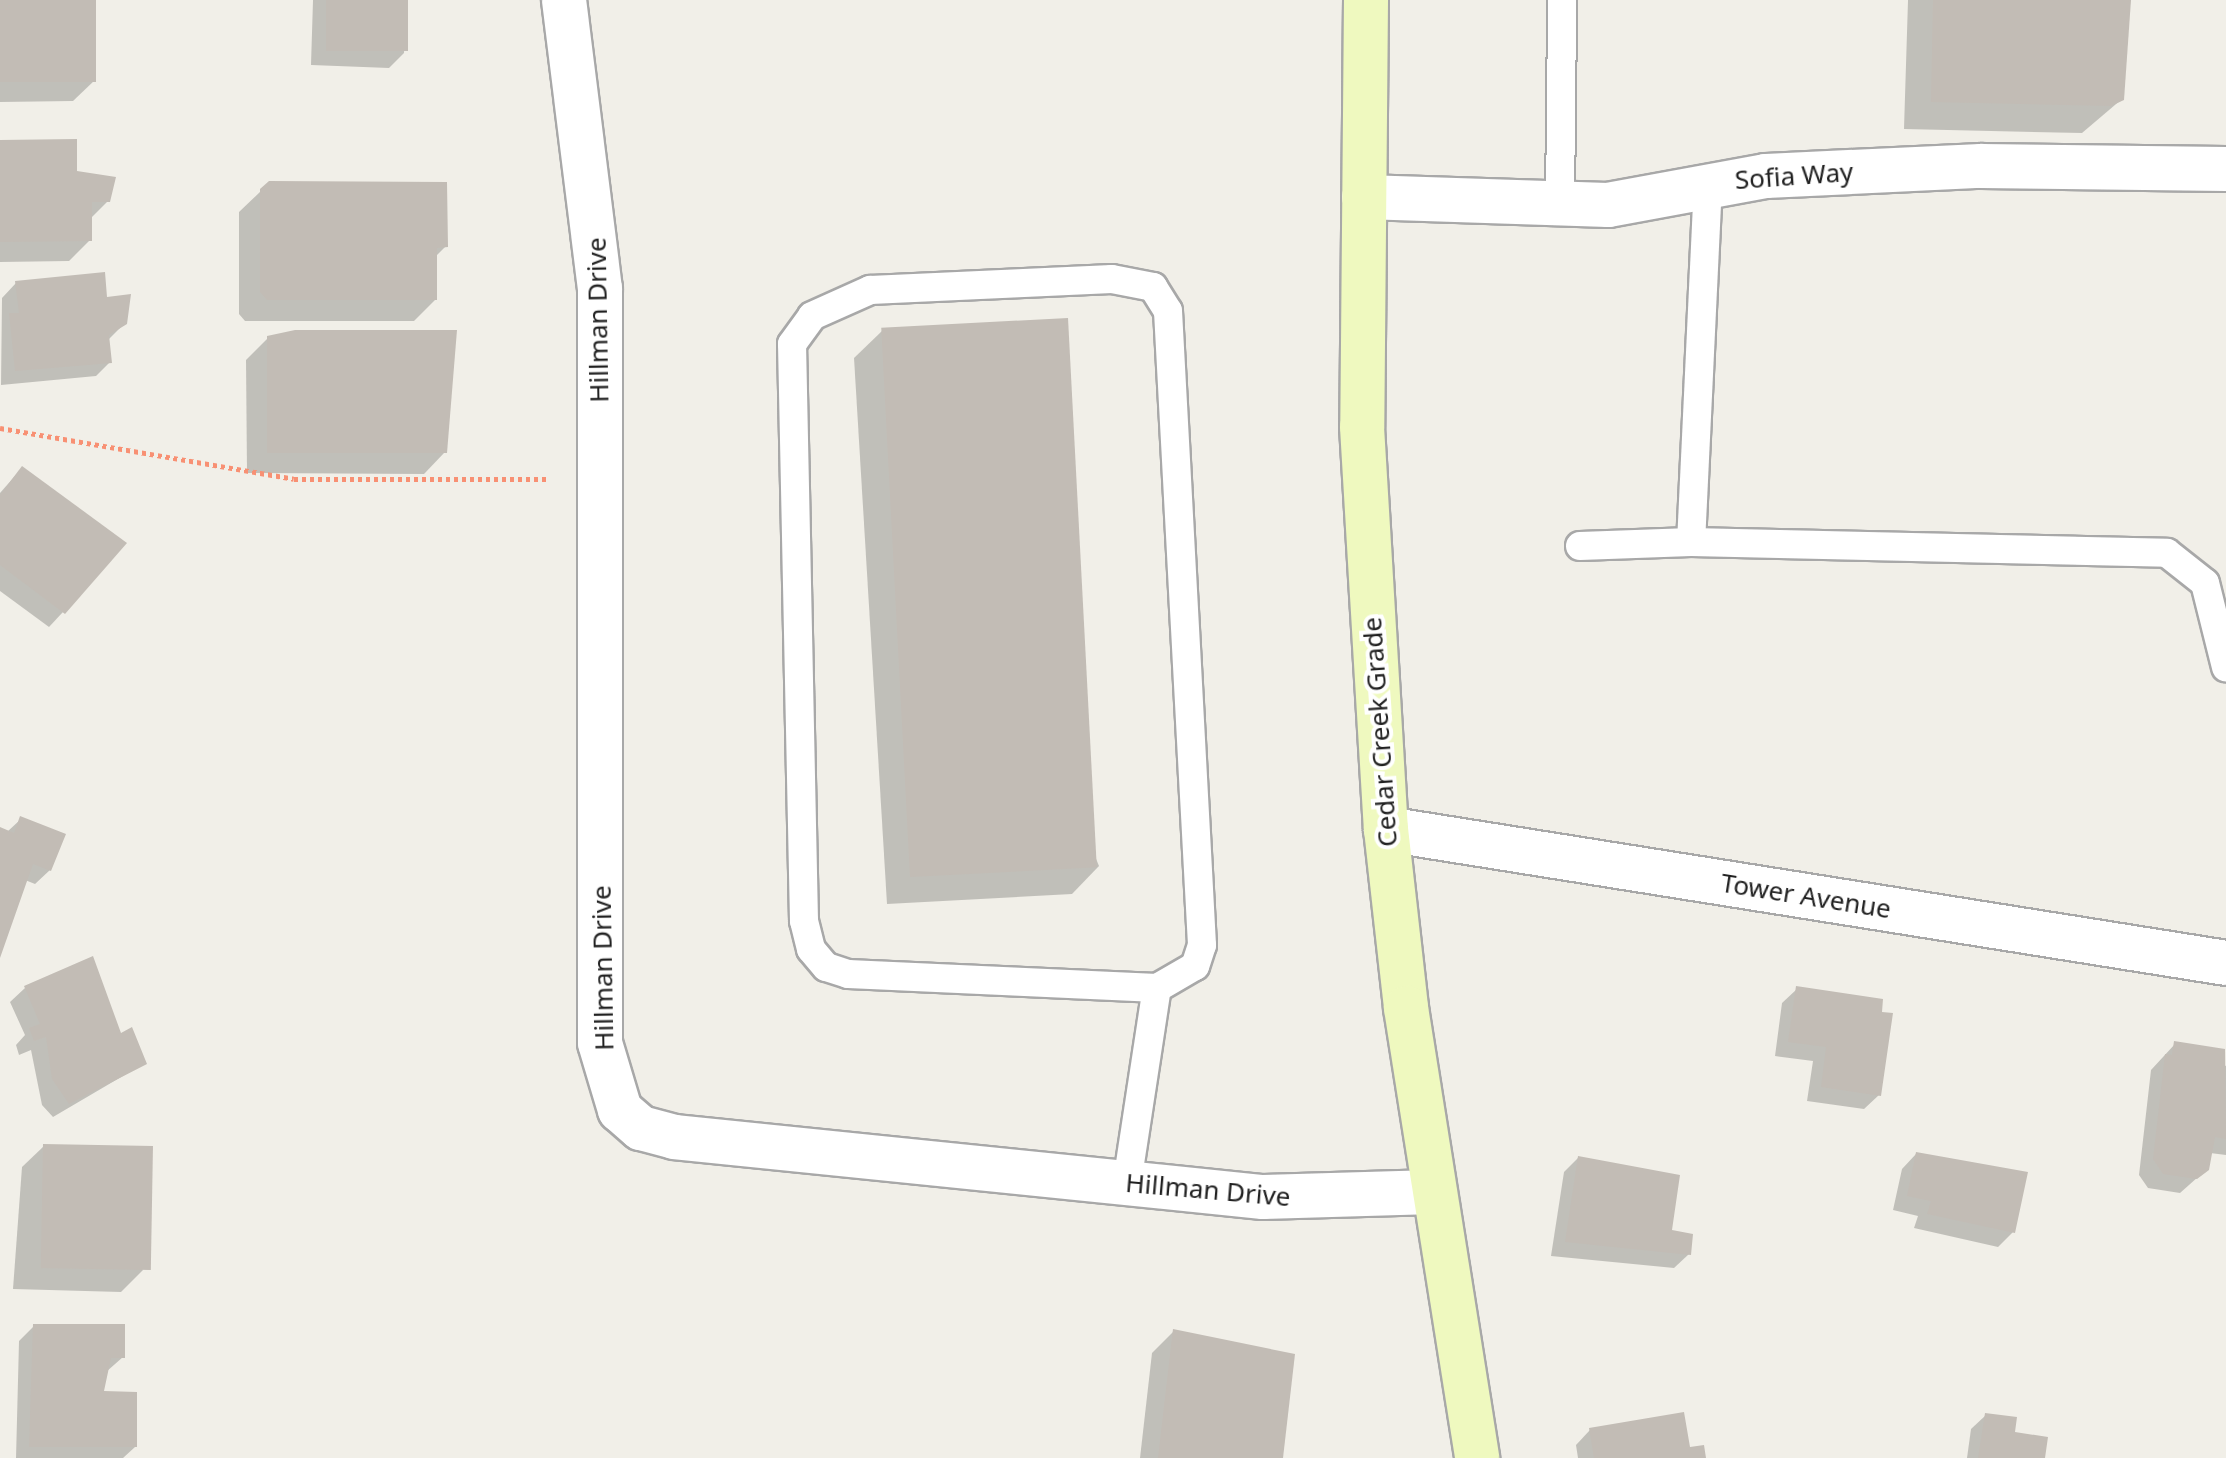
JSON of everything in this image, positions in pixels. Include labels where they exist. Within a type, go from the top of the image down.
[{"type":"main road","name":"Cedar Creek Grade","points":[[1366,0],[1362,427],[1386,829],[1434,1192],[1477,1458]]},
{"type":"street","name":"Hillman Drive","points":[[564,0],[594,197],[600,479],[600,1043],[620,1110],[641,1128],[674,1137],[1263,1197],[1434,1192]]},
{"type":"street","name":"Sofia Way","points":[[1364,197],[1608,205],[1708,183],[1981,166],[2226,169]]},
{"type":"street","name":"Tower Avenue","points":[[1386,829],[2226,963]]},
{"type":"lane","points":[[1560,204],[1562,0]]},
{"type":"lane","points":[[1691,542],[1708,183]]},
{"type":"lane","points":[[1112,279],[1153,287],[1168,311],[1202,945],[1195,966],[1157,988],[848,974],[826,967],[811,949],[792,344],[812,316],[870,290],[1112,279]]},
{"type":"lane","points":[[1580,546],[1691,542],[2167,553],[2205,583],[2226,667]]},
{"type":"lane","points":[[1127,1183],[1157,988]]},
{"type":"path","points":[[0,428],[294,479],[600,479]]},
{"type":"building","points":[[0,0],[96,0],[96,82],[0,82]]},
{"type":"building","points":[[326,0],[408,0],[408,51],[326,51]]},
{"type":"building","points":[[1933,0],[2131,0],[2124,100],[2111,106],[1931,102]]},
{"type":"building","points":[[77,139],[77,171],[116,177],[110,202],[92,202],[92,241],[0,242],[0,140]]},
{"type":"building","points":[[269,181],[447,182],[448,247],[437,248],[437,300],[267,300],[260,292],[260,189]]},
{"type":"building","points":[[105,272],[107,297],[131,294],[127,324],[109,335],[112,363],[15,371],[9,313],[19,313],[15,281]]},
{"type":"building","points":[[1068,318],[1097,867],[910,877],[881,328]]},
{"type":"building","points":[[295,330],[457,330],[447,453],[267,453],[267,336]]},
{"type":"building","points":[[22,466],[127,543],[65,614],[0,565],[0,495]]},
{"type":"building","points":[[20,816],[66,834],[51,871],[33,864],[0,958],[0,827],[14,833]]},
{"type":"building","points":[[93,956],[121,1033],[132,1027],[147,1064],[69,1104],[52,1079],[46,1037],[34,1041],[29,1028],[40,1024],[24,986]]},
{"type":"building","points":[[1796,986],[1883,999],[1882,1012],[1893,1013],[1881,1096],[1821,1087],[1826,1047],[1788,1042]]},
{"type":"building","points":[[2174,1041],[2225,1049],[2226,1139],[2215,1137],[2209,1170],[2197,1179],[2163,1174],[2153,1159],[2165,1054],[2172,1055]]},
{"type":"building","points":[[43,1144],[153,1146],[151,1270],[41,1268]]},
{"type":"building","points":[[1916,1152],[2028,1172],[2015,1233],[1927,1214],[1931,1201],[1907,1196]]},
{"type":"building","points":[[1578,1156],[1680,1175],[1672,1230],[1693,1234],[1691,1255],[1565,1242]]},
{"type":"building","points":[[33,1324],[125,1324],[125,1358],[111,1358],[104,1391],[137,1392],[137,1447],[29,1447]]},
{"type":"building","points":[[1173,1329],[1295,1354],[1283,1458],[1158,1458]]},
{"type":"building","points":[[1684,1412],[1690,1447],[1704,1445],[1706,1458],[1594,1458],[1589,1428]]},
{"type":"building","points":[[1985,1413],[2017,1417],[2015,1432],[2048,1437],[2045,1458],[1978,1458]]}]
